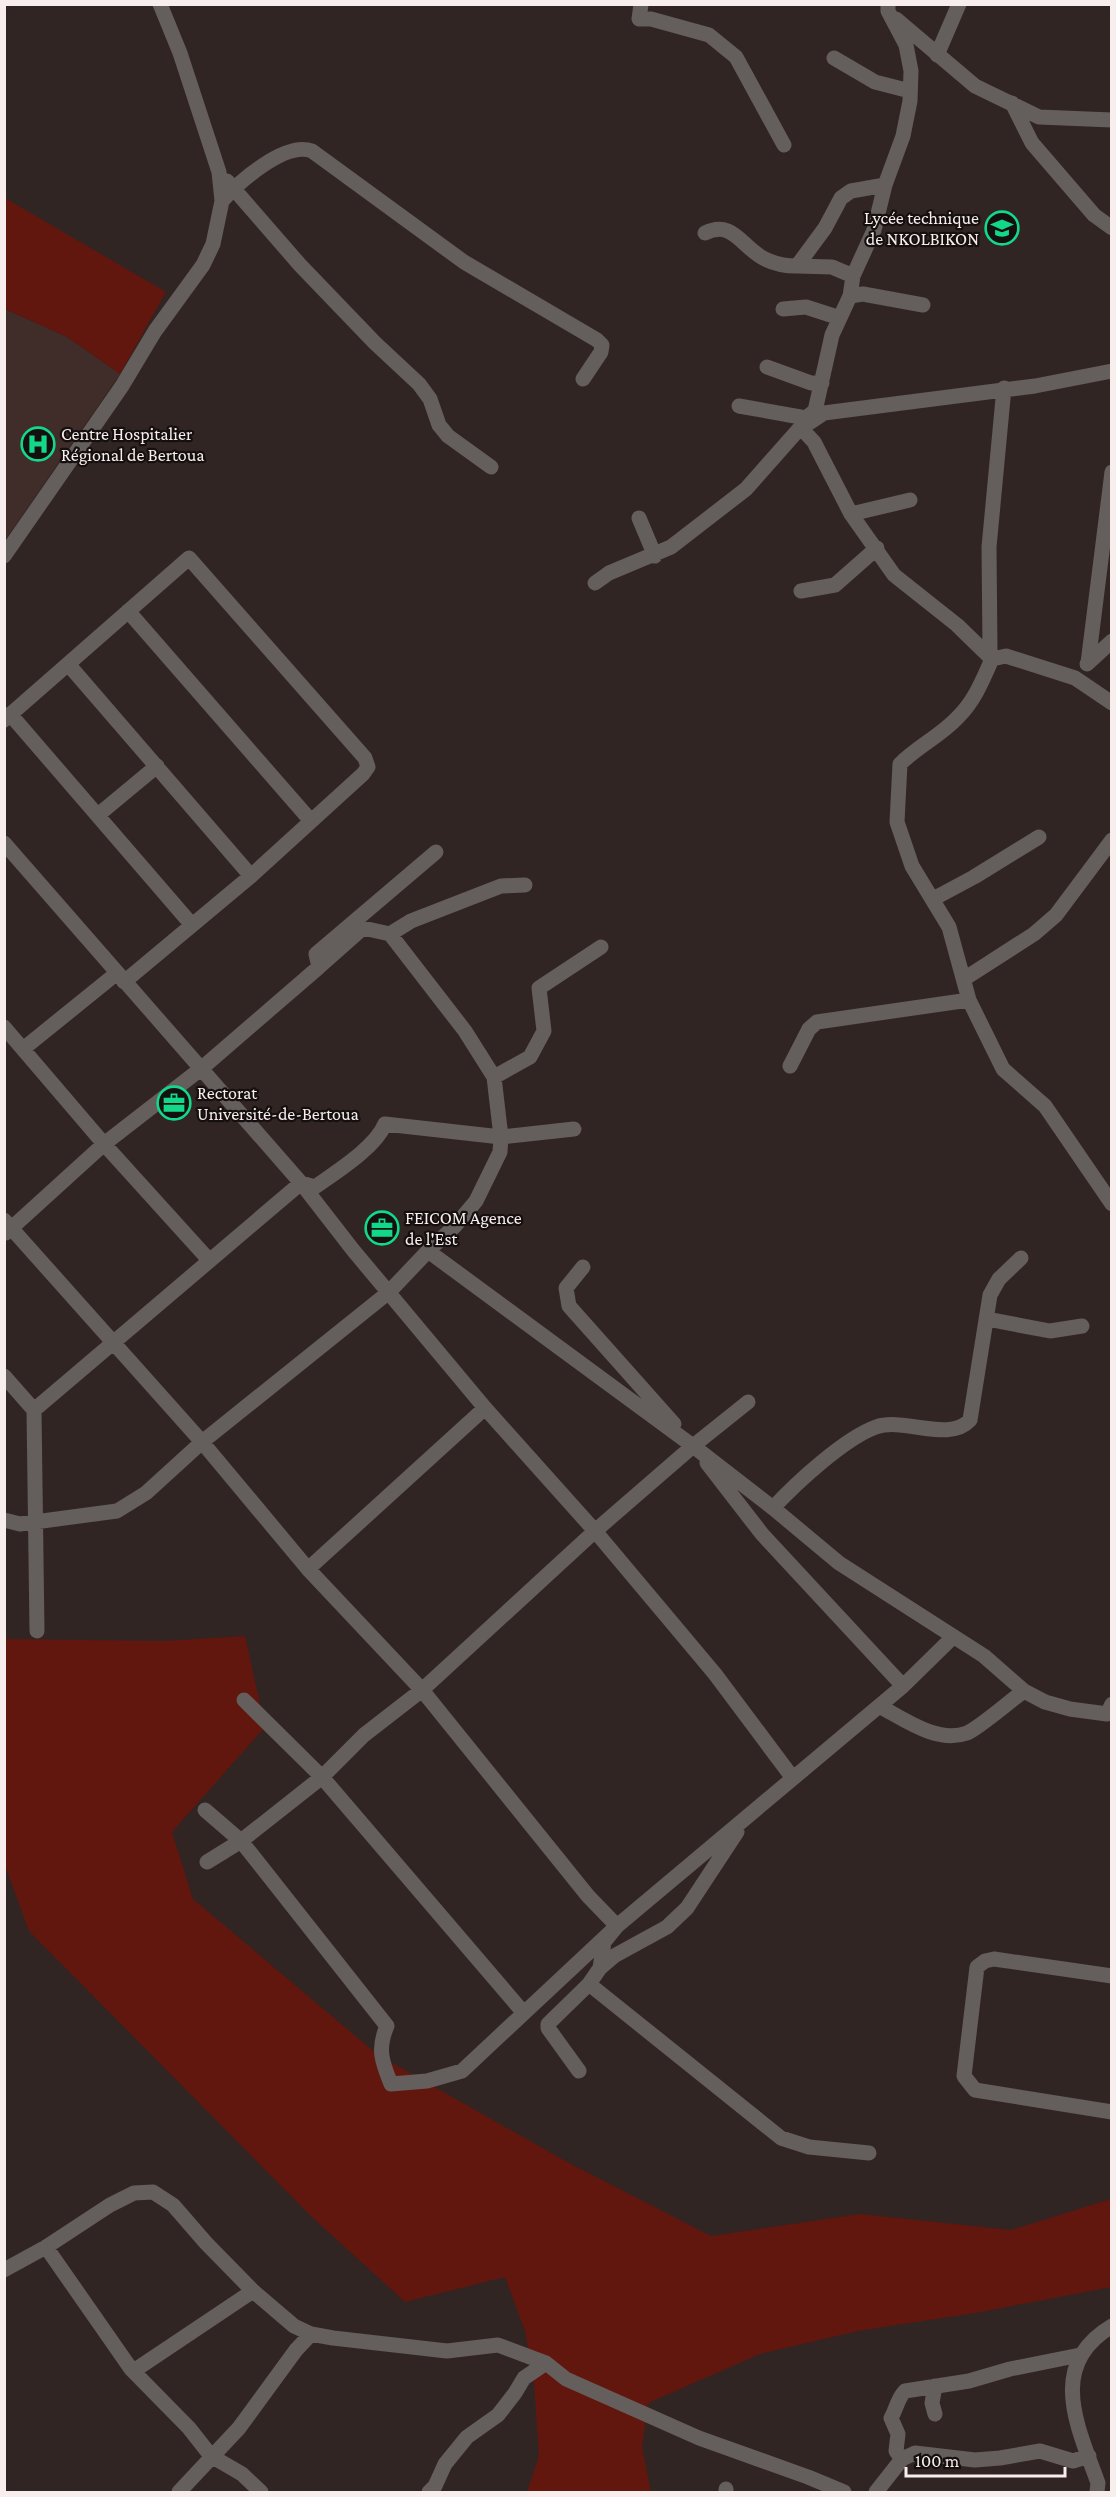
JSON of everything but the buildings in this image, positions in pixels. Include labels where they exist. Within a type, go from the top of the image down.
[{"type":"street","points":[[4,556],[122,386],[148,341],[203,265],[213,244],[222,201],[219,172],[180,53],[160,4]]},
{"type":"street","points":[[641,4],[639,19],[651,19],[709,35],[736,57],[784,145]]},
{"type":"street","points":[[937,55],[959,5]]},
{"type":"street","points":[[888,8],[937,55],[975,86],[1039,117],[1112,120]]},
{"type":"street","points":[[595,583],[609,573],[655,556],[671,547],[746,489],[815,411],[832,335],[850,296],[853,276],[874,230],[885,185],[903,136],[910,101],[911,71],[906,45],[888,8]]},
{"type":"street","points":[[834,58],[875,82],[910,91]]},
{"type":"street","points":[[1012,103],[1032,144],[1094,215],[1112,228]]},
{"type":"street","points":[[222,201],[233,188],[264,165],[287,152],[299,148],[312,151],[465,262],[597,340],[602,345],[601,352],[583,379]]},
{"type":"street","points":[[219,172],[300,265],[419,384],[430,399],[440,425],[448,436],[490,467]]},
{"type":"street","points":[[797,266],[825,228],[841,198],[851,191],[885,185]]},
{"type":"street","points":[[705,233],[715,228],[727,229],[764,258],[786,266],[832,267],[853,276]]},
{"type":"street","points":[[850,296],[863,294],[923,305]]},
{"type":"street","points":[[783,309],[806,307],[840,318]]},
{"type":"street","points":[[767,367],[811,383],[822,383]]},
{"type":"street","points":[[801,428],[824,413],[1004,388],[1035,386],[1112,371]]},
{"type":"street","points":[[1004,388],[989,547],[992,659],[978,690],[959,717],[914,750],[900,764],[897,822],[912,867],[949,927],[969,1000],[1003,1069],[1045,1106],[1112,1204]]},
{"type":"street","points":[[739,406],[806,418],[815,411]]},
{"type":"street","points":[[801,428],[814,442],[851,514],[877,548],[894,576],[957,625],[992,659]]},
{"type":"street","points":[[1088,663],[1112,472]]},
{"type":"street","points":[[851,514],[910,500]]},
{"type":"street","points":[[639,518],[655,556]]},
{"type":"street","points":[[801,591],[835,585],[877,548]]},
{"type":"street","points":[[23,1049],[192,925],[251,876],[368,767],[365,758],[189,558],[8,717],[98,815],[192,925]]},
{"type":"street","points":[[128,611],[311,821]]},
{"type":"street","points":[[1075,678],[1112,641]]},
{"type":"street","points":[[992,659],[1006,656],[1075,678],[1112,703]]},
{"type":"street","points":[[68,664],[251,876]]},
{"type":"street","points":[[98,815],[157,766]]},
{"type":"street","points":[[933,899],[1039,837]]},
{"type":"street","points":[[964,979],[1034,934],[1056,915],[1112,840]]},
{"type":"street","points":[[4,843],[301,1183],[485,1408],[595,1531],[715,1674],[792,1777]]},
{"type":"street","points":[[319,968],[316,954],[436,852]]},
{"type":"street","points":[[390,934],[411,921],[501,886],[525,885]]},
{"type":"street","points":[[4,1520],[20,1524],[35,1523],[117,1511],[146,1493],[202,1442],[389,1292],[455,1226],[476,1201],[500,1152],[501,1137],[494,1077],[465,1031],[390,934],[363,928],[202,1068],[104,1144],[7,1228],[114,1341],[202,1442],[308,1569],[422,1690],[588,1896],[616,1926]]},
{"type":"street","points":[[494,1077],[530,1057],[544,1031],[539,988],[601,947]]},
{"type":"street","points":[[790,1066],[809,1029],[817,1022],[969,1000]]},
{"type":"street","points":[[4,1027],[104,1144],[209,1260]]},
{"type":"street","points":[[301,1183],[315,1187],[348,1164],[382,1132],[385,1124],[501,1137],[574,1129]]},
{"type":"street","points":[[34,1410],[301,1183]]},
{"type":"street","points":[[428,1251],[693,1446],[839,1563],[952,1638],[984,1656],[1024,1691],[1045,1702],[1070,1710],[1110,1711]]},
{"type":"street","points":[[773,1508],[830,1457],[864,1432],[878,1426],[915,1426],[952,1431],[963,1428],[970,1420],[990,1295],[995,1284],[1021,1258]]},
{"type":"street","points":[[583,1267],[566,1288],[569,1306],[693,1446],[762,1534],[903,1686]]},
{"type":"street","points":[[987,1319],[1050,1331],[1082,1326]]},
{"type":"street","points":[[4,1376],[34,1410],[37,1631]]},
{"type":"street","points":[[207,1863],[241,1841],[322,1778],[364,1735],[422,1690],[595,1531],[693,1446],[748,1402]]},
{"type":"street","points":[[308,1569],[485,1408]]},
{"type":"street","points":[[205,1810],[241,1841],[387,2026],[380,2043],[383,2066],[392,2084],[427,2081],[462,2071],[616,1926],[903,1686],[952,1638]]},
{"type":"street","points":[[879,1706],[915,1725],[951,1736],[968,1732],[1024,1691]]},
{"type":"street","points":[[244,1700],[322,1778],[523,2012]]},
{"type":"street","points":[[1000,1709],[1045,1702]]},
{"type":"street","points":[[579,2071],[548,2028],[548,2024],[614,1956],[667,1928],[687,1908],[727,1844],[740,1828],[792,1777]]},
{"type":"street","points":[[600,1968],[604,1942],[616,1926]]},
{"type":"street","points":[[1112,1976],[994,1959],[985,1961],[977,1967],[964,2076],[975,2090],[1112,2112]]},
{"type":"street","points":[[589,1984],[781,2138],[809,2146],[869,2153]]},
{"type":"street","points":[[4,2270],[46,2247],[126,2197],[134,2193],[153,2192],[173,2205],[253,2291],[294,2326],[311,2334],[447,2351],[498,2345],[546,2363],[566,2379],[652,2418],[837,2492]]},
{"type":"street","points":[[46,2247],[131,2369],[189,2428],[211,2456],[242,2474],[261,2493]]},
{"type":"street","points":[[131,2369],[138,2368],[253,2291]]},
{"type":"street","points":[[1097,2493],[1098,2483],[1077,2416],[1073,2391],[1073,2370],[1080,2355],[1098,2334],[1112,2326]]},
{"type":"street","points":[[179,2493],[239,2428],[296,2350],[311,2334]]},
{"type":"street","points":[[902,2459],[896,2451],[898,2434],[891,2418],[897,2408],[898,2398],[905,2391],[969,2381],[1010,2369],[1080,2355]]},
{"type":"street","points":[[429,2493],[435,2486],[445,2464],[467,2437],[498,2415],[524,2378],[546,2363]]},
{"type":"street","points":[[935,2386],[932,2403],[935,2414]]},
{"type":"street","points":[[876,2493],[902,2459],[920,2452],[975,2460],[1040,2451],[1073,2462],[1089,2456]]},
{"type":"shaded area","points":[[5,198],[166,292],[120,374],[67,337],[5,309]]},
{"type":"shaded area","name":"Centre Hospitalier Régional de Bertoua","points":[[5,309],[67,337],[120,374],[5,540]]},
{"type":"shaded area","points":[[245,1636],[265,1727],[172,1832],[193,1899],[378,2055],[569,2163],[711,2236],[860,2214],[1011,2230],[1111,2199],[1111,2287],[975,2313],[858,2331],[760,2354],[648,2403],[642,2447],[651,2492],[527,2492],[539,2456],[534,2383],[525,2331],[505,2277],[405,2302],[311,2216],[29,1931],[5,1865],[5,1639],[165,1641]]},
{"type":"place","name":"Lycée technique de NKOLBIKON","points":[[1002,228]]},
{"type":"place","name":"Centre Hospitalier Régional de Bertoua","points":[[38,444]]},
{"type":"place","name":"Rectorat Université-de-Bertoua","points":[[174,1103]]},
{"type":"place","name":"FEICOM Agence de l'Est","points":[[382,1228]]}]
